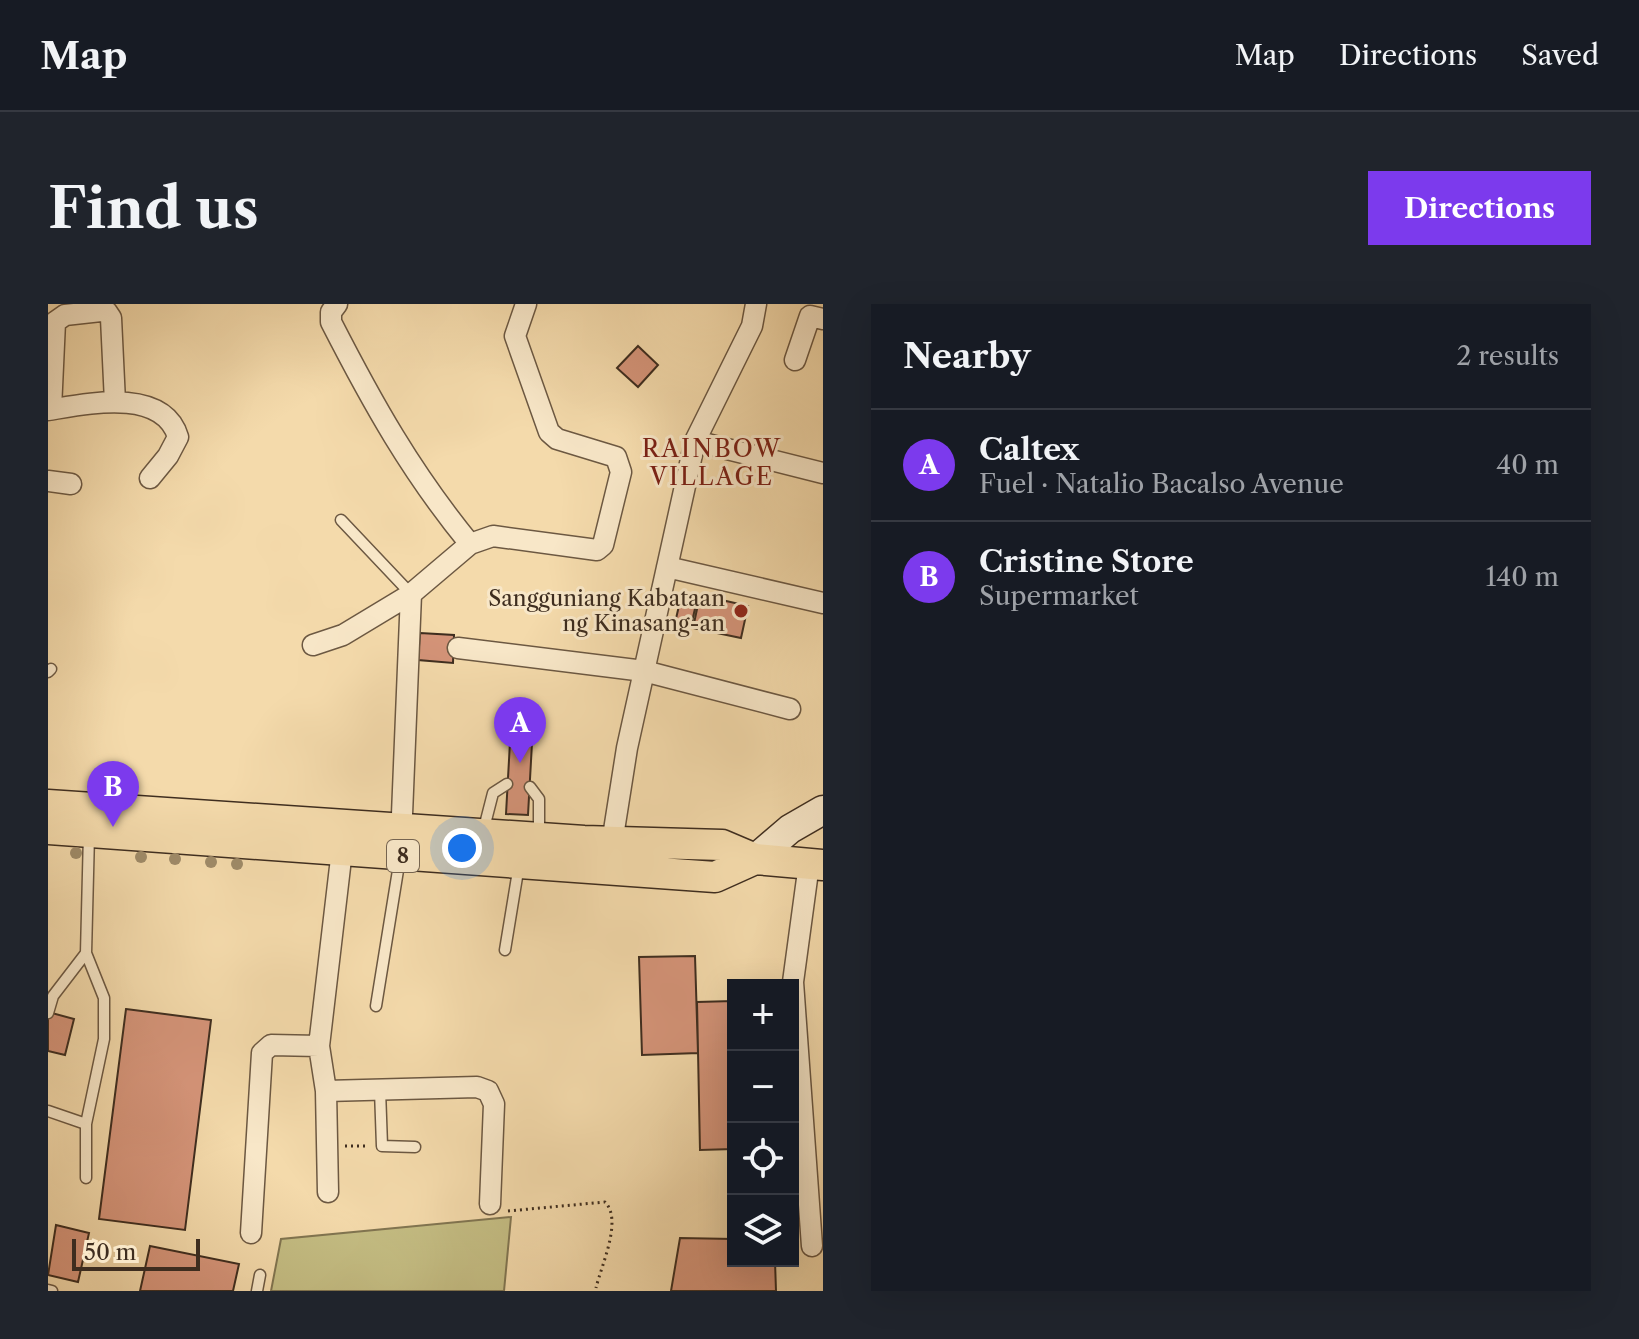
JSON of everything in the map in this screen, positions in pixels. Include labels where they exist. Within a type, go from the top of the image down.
[{"type":"main road","name":"8","points":[[48,805],[88,819],[342,850],[483,833],[612,843],[722,845],[755,859],[816,864]]},
{"type":"main road","name":"8","points":[[48,829],[88,819],[401,841],[519,863],[715,877],[755,859]]},
{"type":"street","points":[[337,304],[331,312],[331,322],[376,411],[421,483],[470,544]]},
{"type":"street","points":[[313,645],[343,635],[411,594],[470,544],[493,536],[597,550],[603,545],[621,472],[616,457],[557,439],[542,419],[515,336],[526,304]]},
{"type":"street","points":[[612,843],[644,671],[695,441],[752,326],[756,304]]},
{"type":"street","points":[[115,402],[111,318],[107,312],[65,315],[55,322],[50,410],[115,402],[146,406],[175,428],[178,437],[150,478]]},
{"type":"street","points":[[795,360],[810,316],[823,319]]},
{"type":"street","points":[[695,441],[823,473]]},
{"type":"street","points":[[48,481],[71,484]]},
{"type":"street","points":[[667,567],[823,603]]},
{"type":"street","points":[[401,841],[411,594]]},
{"type":"street","points":[[458,648],[644,671],[790,709]]},
{"type":"street","points":[[755,859],[790,829],[823,810]]},
{"type":"street","points":[[328,1192],[326,1091],[319,1046],[342,850]]},
{"type":"street","points":[[812,1246],[814,1137],[793,982],[816,864]]},
{"type":"street","points":[[251,1233],[262,1053],[271,1045],[319,1046]]},
{"type":"street","points":[[326,1091],[477,1087],[488,1091],[494,1104],[490,1204]]},
{"type":"lane","points":[[341,520],[411,594]]},
{"type":"lane","points":[[483,833],[493,793],[507,784]]},
{"type":"lane","points":[[530,787],[539,799],[539,837]]},
{"type":"lane","points":[[86,1178],[86,1124],[104,1039],[104,998],[86,953],[88,819]]},
{"type":"lane","points":[[376,1006],[401,841]]},
{"type":"lane","points":[[505,950],[519,863]]},
{"type":"lane","points":[[48,1013],[53,996],[86,953]]},
{"type":"lane","points":[[380,1090],[382,1146],[415,1147]]},
{"type":"lane","points":[[48,1111],[86,1124]]},
{"type":"lane","points":[[257,1291],[260,1275]]},
{"type":"path","points":[[329,1145],[382,1146]]},
{"type":"path","points":[[490,1204],[495,1209],[509,1211],[605,1202],[611,1207],[613,1220],[596,1288]]},
{"type":"shaded area","points":[[511,1217],[504,1291],[271,1291],[281,1239]]},
{"type":"building","points":[[638,346],[658,365],[638,387],[617,368]]},
{"type":"building","points":[[700,595],[748,606],[741,638],[693,628]]},
{"type":"building","points":[[681,597],[697,600],[691,626],[675,623]]},
{"type":"building","points":[[420,633],[454,635],[453,663],[418,660]]},
{"type":"building","points":[[510,742],[532,743],[528,815],[506,814]]},
{"type":"building","points":[[695,956],[698,1053],[642,1055],[639,957]]},
{"type":"building","points":[[727,1001],[727,1149],[700,1150],[697,1002]]},
{"type":"building","points":[[126,1009],[211,1020],[185,1230],[99,1219]]},
{"type":"building","points":[[48,1012],[74,1019],[65,1055],[48,1051]]},
{"type":"building","points":[[56,1225],[89,1233],[78,1282],[48,1275]]},
{"type":"building","points":[[680,1238],[727,1239],[727,1267],[775,1267],[776,1291],[671,1291]]},
{"type":"building","points":[[150,1246],[239,1264],[233,1291],[140,1291]]},
{"type":"place","name":"Sangguniang Kabataan ng Kinasang-an","points":[[741,611]]},
{"type":"place","name":"Caltex","points":[[520,763]]},
{"type":"place","name":"Cristine Store","points":[[113,827]]},
{"type":"district","name":"RAINBOW VILLAGE","points":[[712,462]]}]
